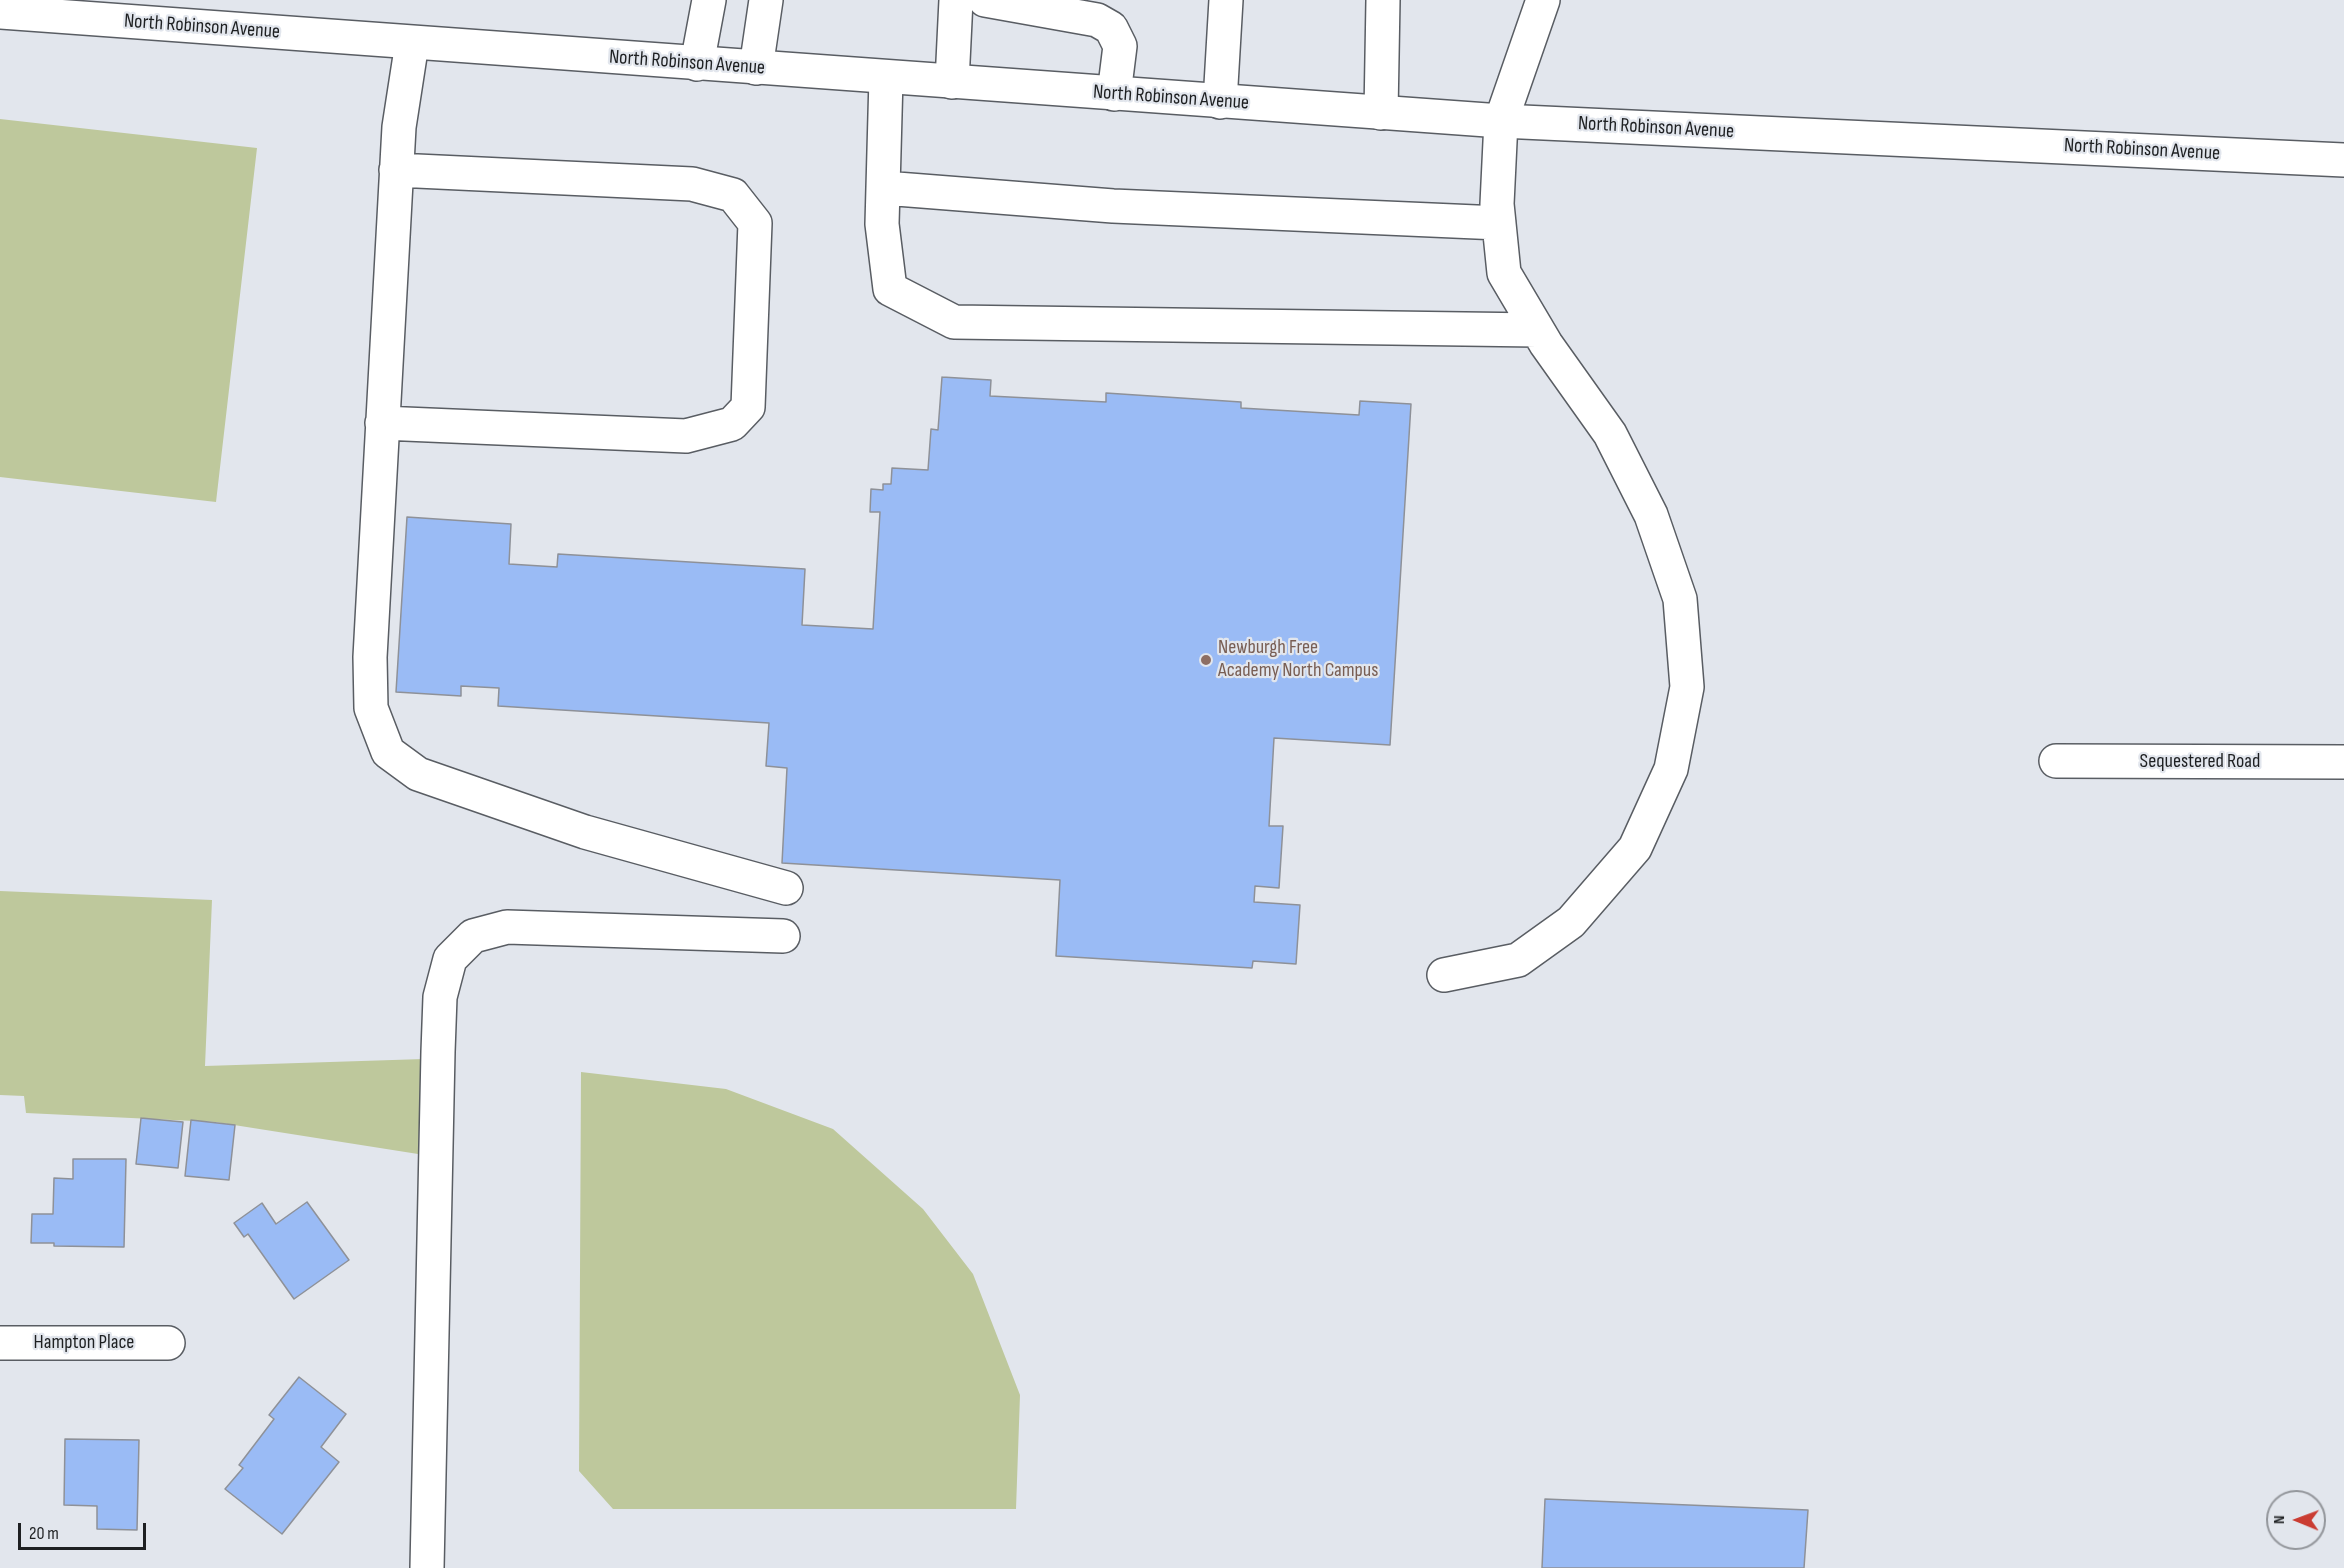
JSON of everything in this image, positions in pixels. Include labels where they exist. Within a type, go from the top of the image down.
[{"type":"main road","points":[[697,64],[709,0]]},
{"type":"main road","points":[[756,68],[766,0]]},
{"type":"main road","points":[[952,82],[956,0]]},
{"type":"main road","points":[[985,0],[1097,20],[1111,28],[1120,46],[1114,94]]},
{"type":"main road","points":[[1220,102],[1226,0]]},
{"type":"main road","points":[[1381,113],[1383,0]]},
{"type":"main road","points":[[1444,975],[1518,960],[1571,922],[1635,848],[1671,769],[1687,687],[1680,598],[1651,515],[1610,434],[1537,330],[1504,273],[1497,204],[1501,122],[1543,0]]},
{"type":"main road","name":"North Robinson Avenue","points":[[0,12],[1501,122],[2344,160]]},
{"type":"main road","points":[[412,43],[399,127],[396,170],[370,657],[371,708],[388,752],[418,774],[585,832],[786,888]]},
{"type":"main road","points":[[886,78],[882,224],[890,290],[954,322],[1537,330]]},
{"type":"main road","points":[[382,423],[686,436],[732,424],[748,407],[755,223],[733,195],[692,184],[396,170]]},
{"type":"main road","points":[[884,188],[1113,206],[1499,223]]},
{"type":"main road","name":"Sequestered Road","points":[[2056,761],[2344,762]]},
{"type":"main road","points":[[427,1568],[440,997],[450,959],[473,936],[507,927],[783,936]]},
{"type":"main road","name":"Hampton Place","points":[[0,1343],[168,1343]]},
{"type":"green space","points":[[0,119],[257,148],[216,502],[0,477]]},
{"type":"green space","points":[[0,891],[212,900],[205,1066],[424,1059],[418,1154],[215,1122],[26,1113],[24,1096],[0,1095]]},
{"type":"green space","points":[[581,1072],[726,1089],[833,1129],[923,1209],[973,1274],[1020,1395],[1016,1509],[613,1509],[579,1471]]},
{"type":"building","points":[[942,377],[991,380],[990,396],[1106,402],[1106,393],[1241,402],[1241,408],[1359,415],[1360,401],[1411,404],[1390,745],[1274,738],[1269,826],[1283,826],[1279,888],[1255,886],[1254,902],[1300,905],[1296,964],[1253,961],[1252,968],[1056,956],[1060,880],[782,863],[787,768],[766,766],[769,723],[498,706],[499,688],[461,686],[461,696],[396,692],[407,517],[511,524],[509,564],[557,567],[558,554],[805,569],[802,625],[873,629],[880,512],[870,512],[871,489],[883,490],[883,484],[891,484],[892,468],[928,470],[931,429],[938,430]]},
{"type":"building","points":[[141,1118],[183,1122],[178,1168],[136,1164]]},
{"type":"building","points":[[191,1120],[235,1125],[229,1180],[185,1176]]},
{"type":"building","points":[[73,1159],[126,1159],[124,1247],[54,1246],[54,1243],[31,1243],[32,1214],[53,1214],[54,1178],[73,1179]]},
{"type":"building","points":[[307,1202],[349,1260],[294,1299],[248,1234],[244,1237],[234,1223],[262,1203],[276,1224]]},
{"type":"building","points":[[299,1377],[346,1414],[321,1447],[339,1462],[282,1534],[225,1489],[243,1468],[239,1465],[274,1419],[269,1415]]},
{"type":"building","points":[[65,1439],[139,1440],[137,1530],[97,1529],[97,1506],[64,1505]]},
{"type":"building","points":[[1545,1499],[1808,1510],[1804,1568],[1542,1568]]},
{"type":"place","name":"Newburgh Free Academy North Campus","points":[[1206,660]]}]
